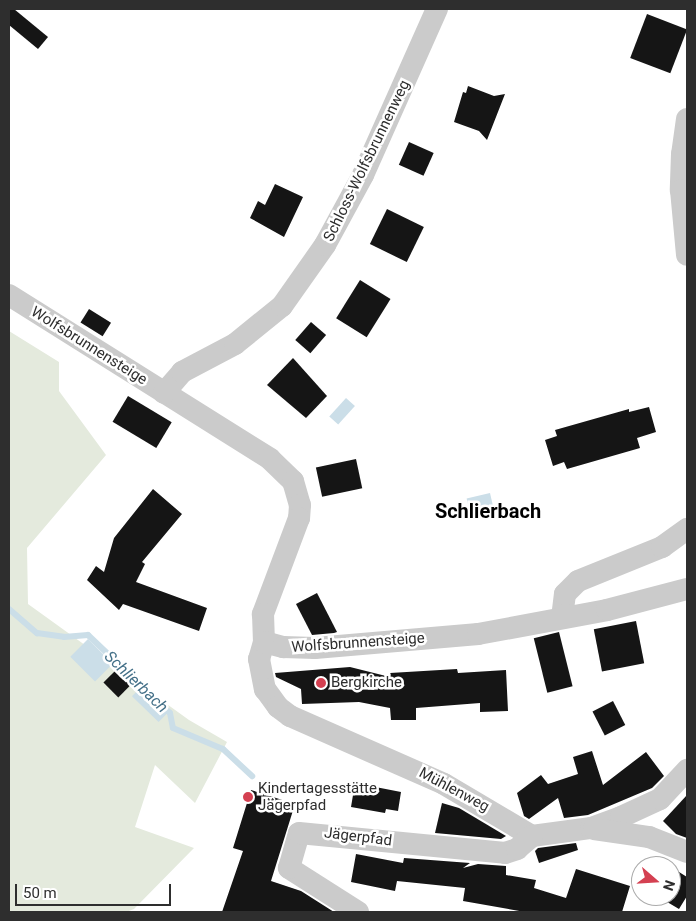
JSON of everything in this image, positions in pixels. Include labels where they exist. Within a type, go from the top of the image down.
[{"type":"street","name":"Schloss-Wolfsbrunnenweg","points":[[164,393],[182,372],[235,344],[282,306],[325,245],[363,175],[437,9]]},
{"type":"street","points":[[687,119],[682,154],[681,190],[687,255]]},
{"type":"street","name":"Wolfsbrunnensteige","points":[[9,295],[270,459],[293,481],[298,493],[299,518],[263,614],[264,642],[292,648],[354,645],[478,634],[562,618],[687,589]]},
{"type":"street","points":[[562,618],[565,594],[578,581],[662,547],[687,530]]},
{"type":"street","name":"Mühlenweg","points":[[264,642],[259,659],[261,680],[271,699],[290,716],[437,780],[492,810],[532,836]]},
{"type":"street","points":[[595,829],[666,794],[687,770]]},
{"type":"street","points":[[532,836],[595,829],[649,837],[687,852]]},
{"type":"street","name":"Jägerpfad","points":[[358,912],[289,868],[299,833],[505,853],[517,849],[532,836]]},
{"type":"shaded area","points":[[9,331],[59,362],[59,391],[106,455],[27,548],[28,604],[189,720],[227,742],[195,803],[155,765],[135,827],[194,848],[134,909],[126,912],[9,912]]},
{"type":"water","points":[[346,398],[355,406],[338,425],[329,417]]},
{"type":"water","points":[[490,493],[493,506],[470,511],[467,498]]},
{"type":"water","points":[[88,639],[113,664],[95,681],[70,657]]},
{"type":"water","points":[[141,687],[168,713],[159,722],[132,696]]},
{"type":"building","points":[[9,9],[14,9],[48,37],[38,49],[9,25]]},
{"type":"building","points":[[647,14],[687,29],[670,73],[630,58]]},
{"type":"building","points":[[468,86],[494,96],[505,94],[487,140],[479,131],[454,122],[463,92],[466,93]]},
{"type":"building","points":[[409,142],[434,153],[423,176],[399,165]]},
{"type":"building","points":[[275,184],[303,197],[284,237],[250,218],[258,201],[265,205]]},
{"type":"building","points":[[387,209],[424,227],[407,262],[370,244]]},
{"type":"building","points":[[360,280],[391,299],[367,337],[336,318]]},
{"type":"building","points":[[89,309],[111,323],[103,336],[81,323]]},
{"type":"building","points":[[311,322],[326,335],[310,353],[295,340]]},
{"type":"building","points":[[293,358],[327,396],[306,418],[267,385]]},
{"type":"building","points":[[128,396],[172,422],[156,448],[113,422]]},
{"type":"building","points":[[649,407],[656,432],[637,438],[640,448],[567,469],[564,462],[553,466],[545,440],[557,436],[555,430],[629,409],[629,412]]},
{"type":"building","points":[[356,459],[362,488],[322,497],[316,468]]},
{"type":"building","points":[[153,489],[182,514],[142,562],[145,564],[136,582],[207,608],[199,631],[123,604],[119,610],[87,580],[96,566],[104,572],[114,538]]},
{"type":"building","points":[[317,593],[337,632],[312,635],[296,604]]},
{"type":"building","points":[[636,621],[644,663],[602,671],[594,629]]},
{"type":"building","points":[[559,632],[573,686],[547,693],[534,638]]},
{"type":"building","points":[[119,667],[134,682],[118,697],[103,683]]},
{"type":"building","points":[[350,667],[390,677],[390,673],[457,669],[458,673],[506,670],[508,711],[480,712],[480,703],[416,708],[416,720],[391,720],[390,708],[359,702],[302,704],[301,689],[276,677],[275,673]]},
{"type":"building","points":[[613,701],[625,725],[605,735],[593,711]]},
{"type":"building","points":[[592,751],[603,785],[646,752],[664,776],[652,788],[588,815],[564,818],[558,798],[529,819],[524,816],[517,793],[541,775],[548,784],[578,774],[573,757]]},
{"type":"building","points":[[355,783],[401,792],[398,811],[386,809],[385,813],[351,807]]},
{"type":"building","points":[[251,790],[295,804],[271,881],[301,891],[334,912],[222,912],[243,851],[233,848]]},
{"type":"building","points":[[687,795],[687,838],[676,834],[663,821]]},
{"type":"building","points":[[442,803],[459,808],[506,836],[501,839],[435,833]]},
{"type":"building","points":[[576,843],[578,850],[539,863],[535,851],[538,848]]},
{"type":"building","points":[[356,854],[403,863],[404,858],[470,863],[463,868],[478,864],[506,866],[506,875],[536,880],[534,888],[566,898],[576,869],[630,886],[622,912],[525,912],[463,901],[465,888],[397,881],[395,891],[351,882]]},
{"type":"building","points":[[681,873],[687,877],[687,896],[681,906]]},
{"type":"waterway","name":"Schlierbach","points":[[9,609],[37,633],[64,637],[88,635],[170,713],[173,728],[223,749],[252,776]]},
{"type":"place","name":"Bergkirche","points":[[321,683]]},
{"type":"place","name":"Kindertagesstätte Jägerpfad","points":[[248,797]]},
{"type":"district","name":"Schlierbach","points":[[488,511]]}]
